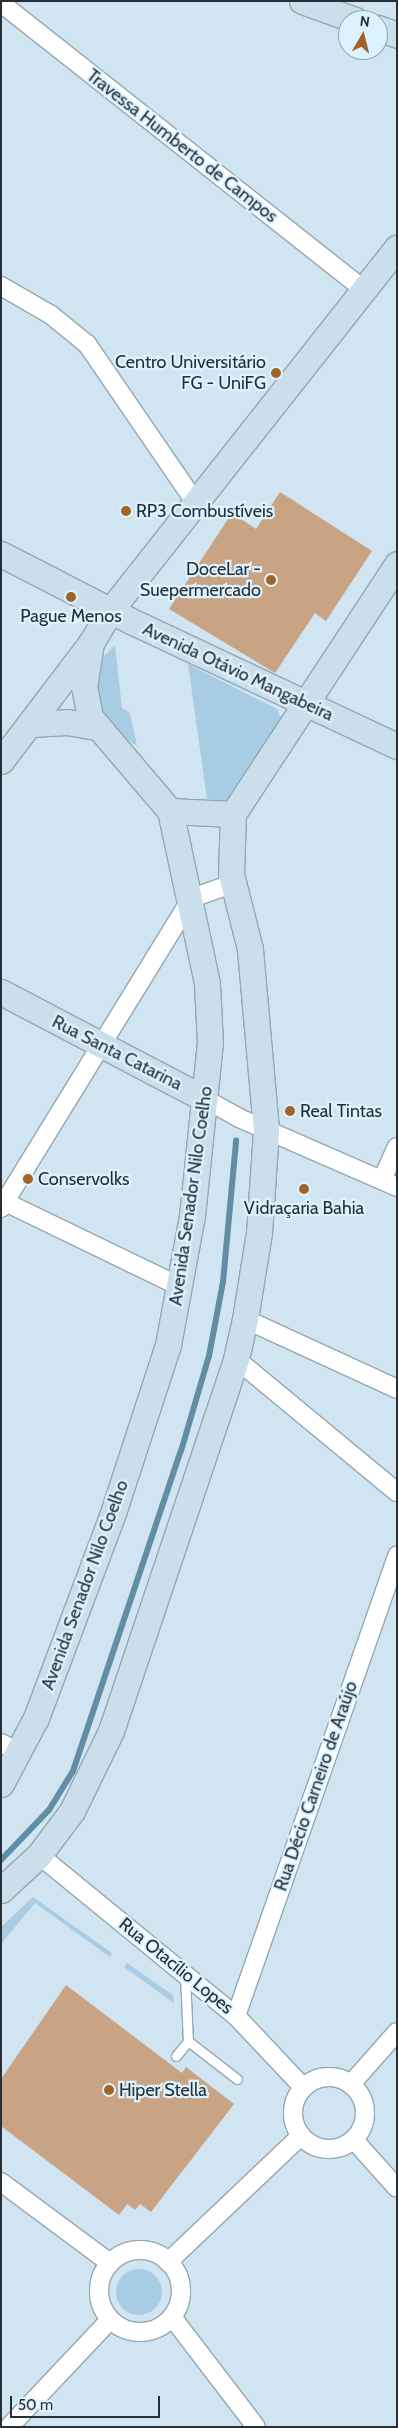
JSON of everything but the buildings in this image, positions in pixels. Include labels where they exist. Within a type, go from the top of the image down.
[{"type":"main road","points":[[302,1],[338,14]]},
{"type":"main road","points":[[1,761],[91,643],[110,611],[397,248]]},
{"type":"main road","name":"Avenida Otávio Mangabeira","points":[[1,554],[110,611],[303,704],[397,746]]},
{"type":"main road","points":[[1,1890],[39,1855],[81,1796],[111,1731],[236,1359],[245,1320],[259,1234],[266,1129],[250,949],[232,884],[233,814],[303,704],[397,564]]},
{"type":"main road","name":"Avenida Senador Nilo Coelho","points":[[1,1784],[10,1748],[114,1510],[168,1345],[181,1287],[205,1099],[209,1007],[192,898],[170,810],[96,727],[84,699],[91,643]]},
{"type":"main road","points":[[31,724],[67,722],[96,727]]},
{"type":"main road","points":[[170,810],[233,814]]},
{"type":"main road","name":"Rua Santa Catarina","points":[[1,992],[205,1099]]},
{"type":"street","name":"Travessa Humberto de Campos","points":[[1,3],[363,289]]},
{"type":"street","points":[[1,286],[51,315],[87,344],[196,503]]},
{"type":"street","points":[[181,1287],[3,1203],[99,1045],[192,898],[232,884]]},
{"type":"street","name":"Rua Santa Catarina","points":[[205,1099],[266,1129],[390,1183]]},
{"type":"street","points":[[390,1183],[397,1146]]},
{"type":"street","points":[[245,1320],[397,1389]]},
{"type":"street","points":[[236,1359],[397,1492]]},
{"type":"street","name":"Rua Décio Carneiro de Araújo","points":[[236,2016],[397,1555]]},
{"type":"street","name":"Rua Otacílio Lopes","points":[[39,1855],[236,2016],[303,2087]]},
{"type":"street","points":[[351,2084],[397,2032]]},
{"type":"street","points":[[327,2076],[351,2084],[365,2105],[362,2130],[354,2140],[332,2150],[314,2147],[301,2136],[293,2106],[303,2087],[327,2076]]},
{"type":"street","points":[[168,2262],[301,2136]]},
{"type":"street","points":[[354,2140],[397,2188]]},
{"type":"street","points":[[1,2182],[110,2263]]},
{"type":"street","points":[[145,2251],[168,2262],[181,2295],[172,2317],[148,2332],[121,2328],[110,2320],[102,2310],[99,2285],[110,2263],[120,2255],[145,2251]]},
{"type":"street","points":[[172,2317],[256,2427]]},
{"type":"street","points":[[9,2427],[110,2320]]},
{"type":"lane","points":[[176,2056],[188,2041],[185,1974]]},
{"type":"lane","points":[[188,2041],[237,2078]]},
{"type":"shaded area","points":[[115,646],[122,708],[130,713],[137,746],[94,717],[91,668]]},
{"type":"shaded area","points":[[188,664],[277,709],[281,718],[282,726],[230,803],[207,799]]},
{"type":"shaded area","points":[[33,1897],[112,1953],[110,1957],[35,1903],[1,1944],[1,1927]]},
{"type":"shaded area","points":[[127,1963],[173,1995],[174,2003],[124,1967]]},
{"type":"shaded area","points":[[144,2269],[156,2275],[161,2283],[161,2301],[156,2309],[148,2314],[134,2315],[122,2309],[117,2301],[116,2287],[122,2275],[130,2270]]},
{"type":"waterway","points":[[1,1860],[49,1810],[73,1771],[181,1451],[209,1356],[223,1282],[236,1141]]},
{"type":"place","name":"Centro Universitário FG - UniFG","points":[[276,373]]},
{"type":"place","name":"RP3 Combustíveis","points":[[126,511]]},
{"type":"place","name":"DoceLar - Suepermercado","points":[[271,580]]},
{"type":"place","name":"Pague Menos","points":[[71,597]]},
{"type":"place","name":"Real Tintas","points":[[290,1111]]},
{"type":"place","name":"Conservolks","points":[[28,1179]]},
{"type":"place","name":"Vidraçaria Bahia","points":[[304,1189]]},
{"type":"place","name":"Hiper Stella","points":[[109,2090]]}]
